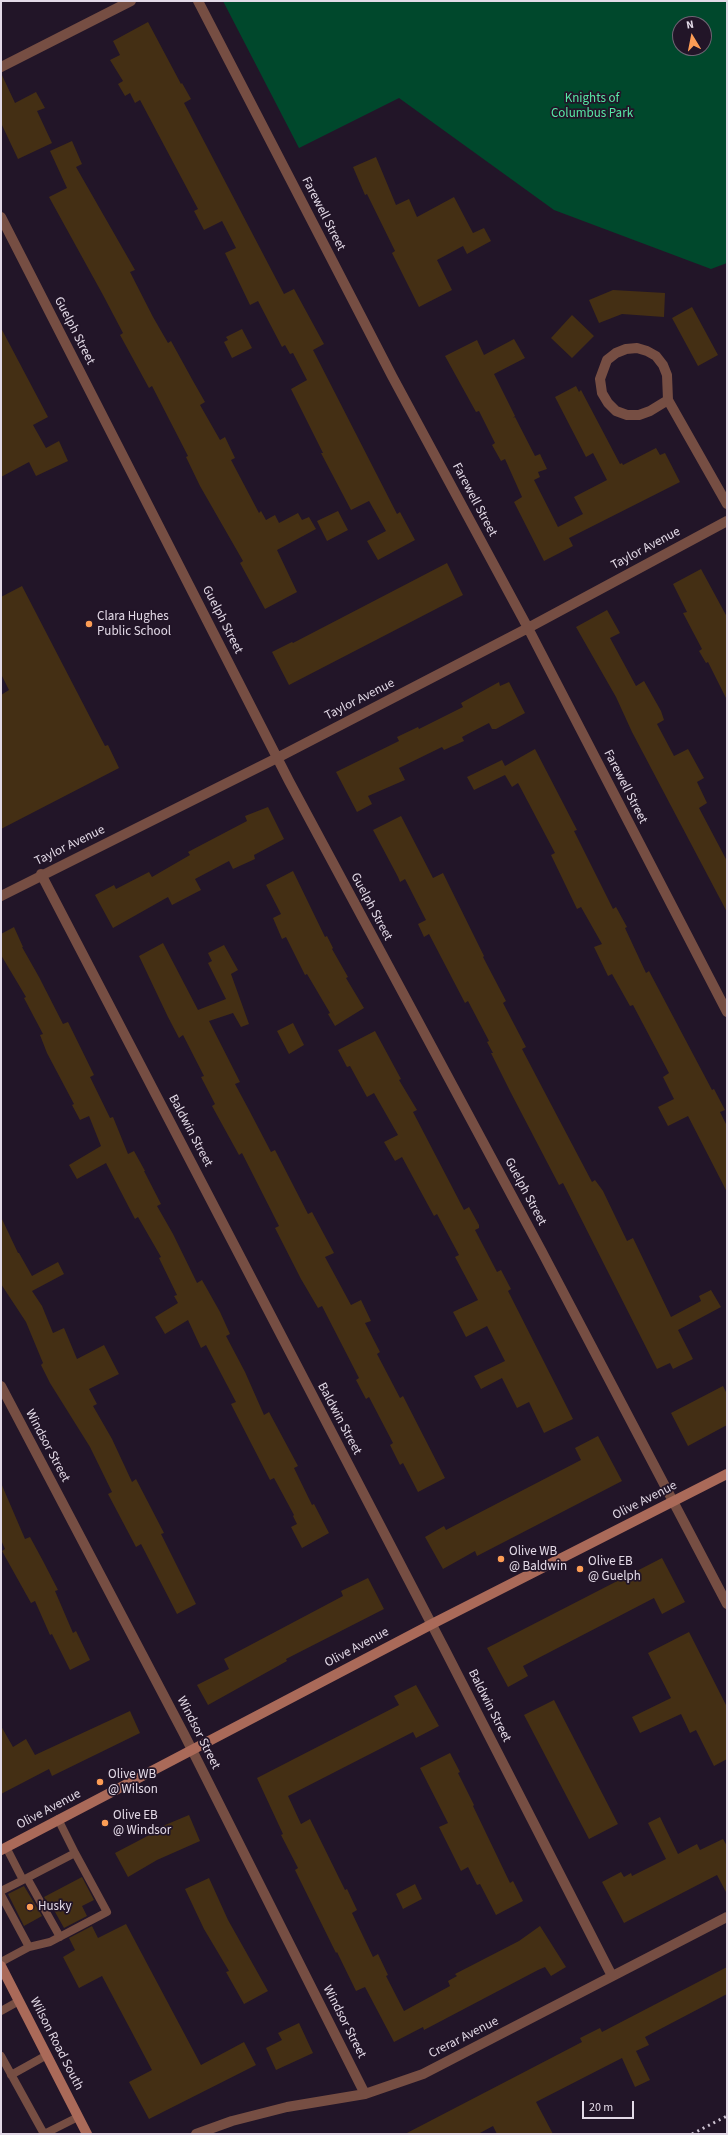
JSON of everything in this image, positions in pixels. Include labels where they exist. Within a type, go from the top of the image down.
[{"type":"main road","name":"Olive Avenue","points":[[4,1848],[432,1624],[727,1474]]},
{"type":"main road","name":"Wilson Road South","points":[[1,1966],[87,2134]]},
{"type":"street","points":[[1,67],[131,1]]},
{"type":"street","name":"Farewell Street","points":[[198,1],[392,376],[528,628],[727,1012]]},
{"type":"street","name":"Guelph Street","points":[[1,217],[277,758],[674,1500],[727,1604]]},
{"type":"street","points":[[668,400],[650,412],[639,415],[627,415],[616,411],[608,403],[602,393],[600,379],[607,360],[616,353],[626,349],[637,348],[656,356],[663,365],[667,375],[668,400],[727,504]]},
{"type":"street","name":"Taylor Avenue","points":[[1,896],[41,874],[277,758],[528,628],[727,521]]},
{"type":"street","name":"Baldwin Street","points":[[41,874],[432,1624],[612,1976]]},
{"type":"street","name":"Windsor Street","points":[[1,1386],[192,1750],[365,2094]]},
{"type":"street","name":"Crerar Avenue","points":[[196,2134],[232,2121],[287,2107],[365,2094],[423,2074],[727,1918]]},
{"type":"lane","points":[[1,1962],[29,1947],[50,1942],[106,1912],[58,1819]]},
{"type":"lane","points":[[4,1848],[25,1879],[35,1898],[60,1937]]},
{"type":"lane","points":[[1,1891],[75,1853]]},
{"type":"lane","points":[[1,1895],[12,1909],[29,1947]]},
{"type":"lane","points":[[1,2011],[19,2001]]},
{"type":"lane","points":[[12,2075],[47,2055]]},
{"type":"lane","points":[[1,2056],[44,2134],[78,2117]]},
{"type":"green space","name":"Knights of Columbus Park","points":[[223,1],[727,1],[727,263],[711,269],[554,210],[399,98],[299,148]]},
{"type":"building","points":[[148,22],[181,84],[182,83],[191,99],[184,103],[284,294],[294,289],[324,344],[313,350],[397,514],[400,512],[415,540],[378,560],[367,541],[386,531],[369,501],[351,510],[321,453],[323,453],[291,389],[307,380],[293,353],[290,354],[285,345],[282,347],[258,301],[250,305],[225,253],[236,248],[222,221],[204,230],[194,211],[198,209],[140,100],[135,103],[130,93],[125,96],[118,84],[123,81],[110,60],[120,55],[113,41]]},
{"type":"building","points":[[1,73],[15,103],[36,92],[45,108],[37,111],[52,143],[18,159],[1,123]]},
{"type":"building","points":[[72,141],[82,164],[76,167],[135,270],[130,272],[153,317],[168,343],[171,341],[205,402],[200,405],[220,440],[225,437],[235,458],[231,460],[259,513],[261,511],[266,520],[275,515],[279,523],[298,513],[302,520],[309,517],[316,529],[277,550],[297,592],[265,609],[240,563],[243,561],[200,486],[186,457],[188,456],[152,386],[149,388],[120,335],[123,333],[49,197],[67,188],[50,151]]},
{"type":"building","points":[[376,157],[396,205],[409,199],[417,217],[454,197],[473,233],[484,228],[491,241],[467,254],[463,246],[437,260],[452,290],[419,307],[392,253],[395,251],[367,194],[365,195],[353,167]]},
{"type":"building","points":[[613,290],[665,293],[664,317],[622,314],[599,323],[589,300]]},
{"type":"building","points":[[692,307],[718,355],[698,366],[672,318]]},
{"type":"building","points":[[572,315],[594,336],[572,358],[551,338]]},
{"type":"building","points":[[1,328],[48,417],[33,425],[46,448],[59,441],[68,461],[36,476],[29,462],[1,477]]},
{"type":"building","points":[[242,329],[252,348],[232,358],[224,342],[228,340],[226,337]]},
{"type":"building","points":[[514,339],[525,358],[494,374],[515,416],[513,418],[515,417],[535,456],[540,454],[547,469],[538,472],[540,477],[534,480],[558,527],[583,514],[574,497],[607,480],[593,453],[586,457],[555,397],[576,386],[579,392],[581,390],[620,464],[622,463],[623,465],[656,448],[660,455],[665,453],[680,482],[569,538],[573,546],[544,561],[514,502],[522,497],[505,459],[501,461],[492,445],[495,443],[479,411],[476,412],[445,356],[477,340],[484,355]]},
{"type":"building","points":[[338,511],[348,530],[327,541],[317,521]]},
{"type":"building","points":[[447,563],[463,595],[289,685],[272,652],[292,642],[293,643]]},
{"type":"building","points":[[701,569],[727,617],[727,700],[708,662],[706,663],[699,651],[702,649],[683,613],[687,612],[673,584]]},
{"type":"building","points":[[22,586],[105,746],[108,745],[119,768],[1,829],[1,695],[9,690],[1,674],[1,597]]},
{"type":"building","points":[[607,610],[620,633],[610,638],[636,686],[644,681],[661,711],[664,720],[657,724],[674,756],[688,749],[704,778],[697,782],[707,803],[699,808],[727,861],[727,912],[632,732],[616,697],[576,627]]},
{"type":"building","points":[[499,682],[500,686],[509,682],[525,713],[496,729],[492,729],[489,723],[462,737],[464,741],[444,750],[442,747],[399,768],[405,780],[368,796],[372,804],[357,812],[336,772],[399,741],[397,737],[418,727],[419,729],[463,707],[461,703]]},
{"type":"building","points":[[535,749],[577,830],[574,831],[613,909],[616,907],[627,927],[625,928],[646,973],[649,971],[712,1090],[714,1089],[725,1110],[720,1112],[727,1126],[727,1192],[688,1116],[668,1126],[658,1107],[674,1099],[663,1077],[669,1073],[633,1005],[630,1006],[612,974],[608,976],[594,947],[602,944],[581,907],[577,909],[551,855],[555,853],[518,783],[512,787],[505,775],[474,790],[467,777],[502,760],[505,766]]},
{"type":"building","points":[[268,807],[284,839],[254,855],[255,859],[233,869],[229,861],[195,879],[201,890],[172,905],[168,897],[113,928],[95,895],[114,885],[116,889],[149,872],[152,877],[190,855],[188,852],[247,821],[245,816]]},
{"type":"building","points":[[401,816],[433,878],[443,873],[484,956],[483,957],[506,1001],[503,1003],[526,1047],[522,1049],[592,1182],[595,1180],[603,1191],[627,1241],[633,1238],[671,1317],[701,1301],[699,1296],[711,1290],[721,1307],[678,1330],[693,1359],[673,1369],[670,1363],[657,1369],[563,1183],[559,1185],[511,1093],[491,1053],[493,1053],[487,1042],[489,1041],[468,1001],[465,1003],[429,934],[424,937],[418,924],[426,920],[405,879],[400,882],[373,830]]},
{"type":"building","points":[[293,871],[325,937],[327,936],[333,948],[332,949],[348,977],[346,978],[364,1008],[335,1026],[328,1014],[330,1013],[307,974],[305,975],[286,937],[282,939],[273,918],[281,914],[266,885]]},
{"type":"building","points":[[14,927],[22,947],[63,1024],[68,1022],[94,1075],[90,1077],[110,1118],[113,1117],[128,1154],[134,1151],[145,1171],[161,1204],[157,1206],[173,1234],[197,1283],[202,1280],[220,1312],[230,1334],[226,1336],[245,1372],[264,1415],[269,1412],[298,1466],[294,1468],[312,1505],[314,1504],[329,1533],[302,1548],[291,1527],[297,1524],[293,1516],[294,1515],[274,1478],[270,1480],[231,1404],[236,1402],[206,1345],[201,1348],[188,1320],[165,1334],[155,1317],[178,1303],[174,1296],[177,1295],[159,1258],[161,1257],[138,1217],[135,1219],[106,1163],[77,1179],[69,1165],[101,1146],[89,1116],[80,1120],[72,1105],[74,1104],[47,1053],[40,1035],[43,1034],[24,998],[26,997],[1,955],[1,934]]},
{"type":"building","points":[[163,943],[198,1010],[226,999],[208,963],[212,961],[208,953],[224,945],[238,970],[231,974],[249,1024],[241,1027],[233,1013],[209,1021],[240,1082],[235,1084],[271,1152],[275,1150],[308,1214],[312,1212],[334,1253],[325,1257],[351,1305],[361,1300],[371,1321],[365,1323],[380,1352],[377,1354],[400,1398],[403,1396],[445,1478],[418,1492],[403,1463],[400,1465],[390,1445],[393,1443],[369,1397],[366,1399],[356,1380],[359,1378],[322,1306],[318,1308],[301,1279],[275,1228],[279,1226],[242,1153],[239,1155],[212,1106],[215,1104],[201,1077],[204,1076],[183,1035],[179,1038],[139,956]]},
{"type":"building","points":[[293,1023],[304,1045],[289,1054],[277,1031]]},
{"type":"building","points":[[375,1031],[401,1079],[399,1080],[417,1110],[413,1112],[464,1210],[469,1207],[479,1225],[479,1228],[475,1230],[497,1272],[501,1270],[511,1289],[508,1291],[573,1419],[544,1433],[529,1402],[517,1408],[502,1378],[481,1389],[474,1376],[505,1361],[487,1326],[466,1337],[453,1312],[478,1300],[455,1257],[459,1255],[437,1214],[434,1216],[402,1157],[395,1161],[384,1142],[398,1135],[374,1093],[367,1097],[350,1066],[347,1067],[338,1050]]},
{"type":"building","points":[[1,1217],[18,1253],[32,1276],[58,1262],[64,1274],[32,1291],[42,1306],[53,1333],[64,1328],[77,1359],[104,1345],[119,1374],[89,1389],[97,1404],[93,1406],[112,1439],[132,1482],[136,1479],[164,1533],[161,1534],[196,1604],[177,1614],[141,1544],[136,1547],[108,1494],[112,1492],[90,1447],[50,1383],[41,1365],[43,1363],[26,1322],[1,1284]]},
{"type":"building","points":[[723,1386],[727,1394],[727,1425],[688,1446],[671,1413]]},
{"type":"building","points":[[598,1436],[622,1481],[477,1556],[475,1551],[443,1569],[425,1537],[444,1526],[446,1530],[581,1460],[575,1448]]},
{"type":"building","points":[[1,1483],[25,1539],[30,1537],[43,1561],[58,1590],[55,1591],[73,1633],[76,1631],[90,1660],[70,1670],[52,1634],[50,1635],[35,1601],[31,1603],[2,1551],[5,1549],[1,1540]]},
{"type":"building","points":[[662,1558],[685,1602],[662,1614],[654,1598],[523,1666],[528,1676],[508,1687],[487,1648]]},
{"type":"building","points":[[368,1578],[384,1609],[286,1659],[287,1661],[208,1705],[197,1685],[229,1669],[224,1659],[343,1596],[341,1591]]},
{"type":"building","points":[[689,1632],[727,1707],[727,1759],[714,1766],[696,1730],[690,1733],[681,1714],[640,1733],[632,1717],[671,1698],[648,1653]]},
{"type":"building","points":[[416,1685],[439,1726],[416,1738],[413,1732],[288,1796],[301,1824],[310,1819],[345,1890],[347,1889],[357,1910],[352,1913],[373,1957],[378,1954],[388,1975],[386,1976],[404,2011],[450,1986],[448,1981],[457,1976],[455,1974],[519,1941],[540,1926],[566,1967],[551,1976],[545,1967],[538,1970],[424,2030],[423,2027],[394,2042],[365,1987],[356,1991],[337,1952],[336,1953],[295,1870],[298,1868],[281,1835],[283,1834],[257,1778],[399,1705],[394,1696]]},
{"type":"building","points":[[554,1700],[618,1824],[589,1839],[524,1715]]},
{"type":"building","points":[[130,1711],[140,1733],[52,1776],[49,1769],[1,1794],[1,1726],[13,1747],[26,1739],[35,1755]]},
{"type":"building","points":[[450,1753],[460,1772],[458,1773],[474,1805],[473,1806],[510,1883],[513,1881],[523,1901],[496,1915],[480,1884],[477,1885],[468,1867],[461,1871],[439,1827],[448,1823],[420,1768]]},
{"type":"building","points":[[189,1815],[200,1841],[157,1860],[128,1877],[115,1853],[159,1830],[158,1828]]},
{"type":"building","points":[[660,1817],[678,1854],[697,1844],[700,1850],[723,1839],[727,1846],[727,1894],[717,1875],[624,1923],[602,1882],[621,1872],[624,1877],[631,1873],[632,1876],[666,1859],[648,1823]]},
{"type":"building","points":[[82,1877],[94,1900],[82,1906],[87,1916],[64,1928],[54,1910],[52,1911],[44,1897]]},
{"type":"building","points":[[209,1878],[228,1920],[268,1991],[244,2004],[226,1972],[229,1971],[204,1929],[185,1889]]},
{"type":"building","points":[[415,1884],[422,1899],[403,1909],[396,1894]]},
{"type":"building","points":[[24,1886],[42,1916],[24,1926],[8,1894]]},
{"type":"building","points":[[126,1924],[201,2065],[244,2042],[256,2065],[149,2119],[129,2082],[152,2070],[102,1976],[79,1988],[63,1957],[75,1950],[69,1938],[92,1926],[98,1938]]},
{"type":"building","points":[[727,1967],[727,1994],[645,2037],[649,2045],[636,2051],[650,2080],[635,2087],[622,2058],[536,2102],[553,2134],[497,2134],[493,2126],[478,2134],[405,2134],[582,2042],[580,2038],[600,2028],[602,2032]]},
{"type":"building","points":[[299,2023],[313,2053],[276,2070],[266,2048],[282,2040],[278,2033]]},
{"type":"railway","points":[[692,2134],[727,2116]]},
{"type":"place","name":"Clara Hughes Public School","points":[[89,624]]},
{"type":"place","name":"Olive WB @ Baldwin","points":[[501,1559]]},
{"type":"place","name":"Olive EB @ Guelph","points":[[580,1569]]},
{"type":"place","name":"Olive WB @ Wilson","points":[[100,1782]]},
{"type":"place","name":"Olive EB @ Windsor","points":[[105,1823]]},
{"type":"place","name":"Husky","points":[[30,1907]]}]
